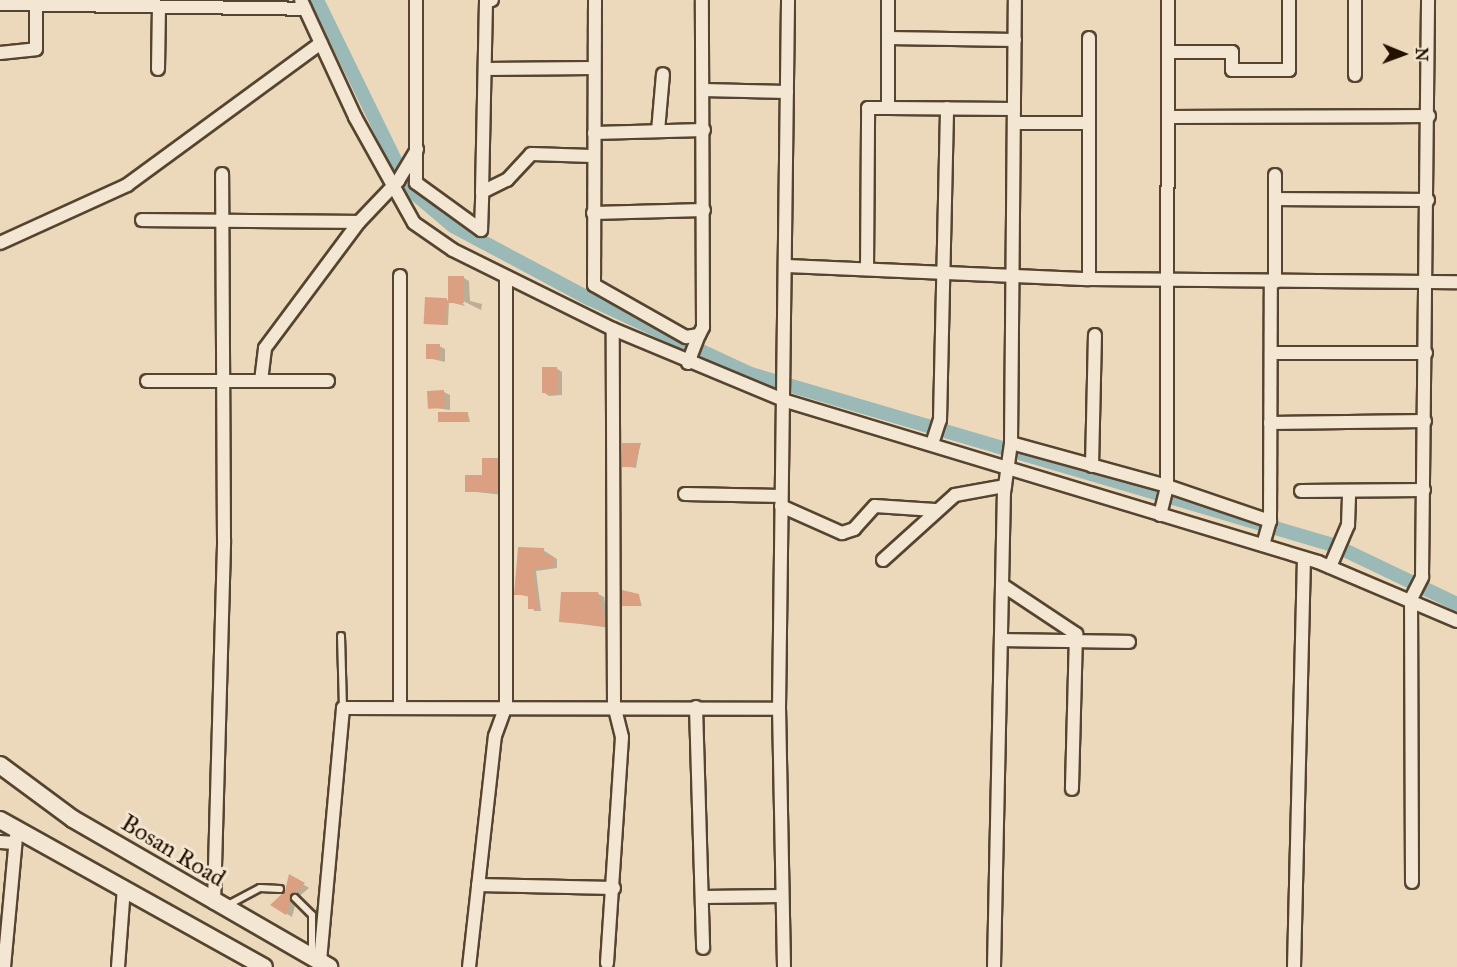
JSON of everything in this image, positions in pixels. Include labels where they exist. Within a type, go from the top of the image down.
[{"type":"main road","name":"Bosan Road","points":[[0,765],[73,819],[219,906],[320,962]]},
{"type":"main road","points":[[0,820],[16,835],[124,887],[264,967]]},
{"type":"street","points":[[416,0],[416,183],[481,230],[486,1],[492,0]]},
{"type":"street","points":[[595,0],[594,285],[686,337],[694,348]]},
{"type":"street","points":[[694,348],[704,210],[702,0]]},
{"type":"street","points":[[784,967],[779,709],[781,501],[787,398],[788,0]]},
{"type":"street","points":[[888,0],[888,108]]},
{"type":"street","points":[[994,967],[1004,640],[1005,486],[1011,443],[1015,0]]},
{"type":"street","points":[[1161,510],[1167,486],[1168,0]]},
{"type":"street","points":[[1168,52],[1232,52],[1232,70],[1289,70],[1289,0]]},
{"type":"street","points":[[1355,0],[1355,75]]},
{"type":"street","points":[[1412,882],[1413,595],[1422,577],[1424,490],[1429,116],[1428,0]]},
{"type":"street","points":[[0,4],[159,8],[197,4],[303,4],[321,42],[399,179],[414,223],[506,278],[613,329],[694,348],[787,398],[934,438],[1161,510],[1265,540],[1304,558],[1413,595],[1457,621]]},
{"type":"street","points":[[0,52],[36,49],[36,5]]},
{"type":"street","points":[[158,69],[159,8]]},
{"type":"street","points":[[888,38],[1015,40]]},
{"type":"street","points":[[1089,38],[1089,279]]},
{"type":"street","points":[[0,243],[127,185],[321,42]]},
{"type":"street","points":[[485,69],[594,68]]},
{"type":"street","points":[[658,131],[663,74]]},
{"type":"street","points":[[704,90],[787,92]]},
{"type":"street","points":[[867,269],[868,108],[1014,109]]},
{"type":"street","points":[[934,438],[940,420],[947,108]]},
{"type":"street","points":[[1168,117],[1429,116]]},
{"type":"street","points":[[1014,123],[1089,123]]},
{"type":"street","points":[[594,133],[704,130]]},
{"type":"street","points":[[261,381],[265,348],[359,222],[399,179],[417,149]]},
{"type":"street","points":[[482,192],[507,180],[531,154],[593,156]]},
{"type":"street","points":[[219,906],[223,381],[222,174]]},
{"type":"street","points":[[1265,540],[1270,522],[1270,353],[1275,175]]},
{"type":"street","points":[[1275,199],[1428,200]]},
{"type":"street","points":[[593,213],[704,210]]},
{"type":"street","points":[[142,220],[359,222]]},
{"type":"street","points":[[787,266],[944,272],[1014,278],[1457,282]]},
{"type":"street","points":[[400,276],[400,706]]},
{"type":"street","points":[[469,967],[495,736],[506,706],[506,278]]},
{"type":"street","points":[[608,963],[622,737],[614,706],[613,329]]},
{"type":"street","points":[[1092,466],[1095,335]]},
{"type":"street","points":[[1270,353],[1426,353]]},
{"type":"street","points":[[147,381],[328,381]]},
{"type":"street","points":[[1270,423],[1425,421]]},
{"type":"street","points":[[1011,443],[1167,486],[1270,522]]},
{"type":"street","points":[[883,560],[935,510],[976,487],[1005,486]]},
{"type":"street","points":[[1330,567],[1348,525],[1349,490]]},
{"type":"street","points":[[1301,491],[1424,490]]},
{"type":"street","points":[[686,494],[781,501],[842,533],[855,529],[874,506],[935,510]]},
{"type":"street","points":[[1294,967],[1304,558]]},
{"type":"street","points":[[1004,586],[1070,627],[1076,641],[1072,789]]},
{"type":"street","points":[[1004,640],[1129,642]]},
{"type":"street","points":[[320,962],[343,708],[614,706],[779,709]]},
{"type":"street","points":[[696,707],[703,948]]},
{"type":"street","points":[[0,842],[16,835],[4,967]]},
{"type":"street","points":[[478,885],[614,888]]},
{"type":"street","points":[[120,966],[124,887]]},
{"type":"street","points":[[702,897],[782,896]]},
{"type":"lane","points":[[341,636],[343,708]]},
{"type":"lane","points":[[219,906],[260,888],[280,889]]},
{"type":"lane","points":[[295,898],[312,915],[320,962]]},
{"type":"building","points":[[448,276],[464,276],[464,303],[448,303]]},
{"type":"building","points":[[425,297],[447,298],[446,325],[424,324]]},
{"type":"building","points":[[426,344],[440,344],[440,359],[426,359]]},
{"type":"building","points":[[542,367],[557,367],[557,393],[542,393]]},
{"type":"building","points":[[444,390],[445,408],[428,409],[427,391]]},
{"type":"building","points":[[438,412],[468,412],[468,422],[438,422]]},
{"type":"building","points":[[622,443],[641,443],[634,467],[622,467]]},
{"type":"building","points":[[482,458],[498,458],[498,492],[465,492],[465,475],[482,475]]},
{"type":"building","points":[[518,547],[544,548],[544,555],[553,556],[553,566],[533,569],[538,609],[528,609],[528,595],[514,595]]},
{"type":"building","points":[[622,590],[639,594],[640,606],[622,606]]},
{"type":"building","points":[[561,592],[598,592],[606,626],[559,622]]},
{"type":"building","points":[[289,874],[305,883],[291,895],[286,915],[270,905],[285,891]]},
{"type":"waterway","points":[[317,0],[409,189],[453,226],[590,299],[751,374],[1336,546],[1457,604]]}]
